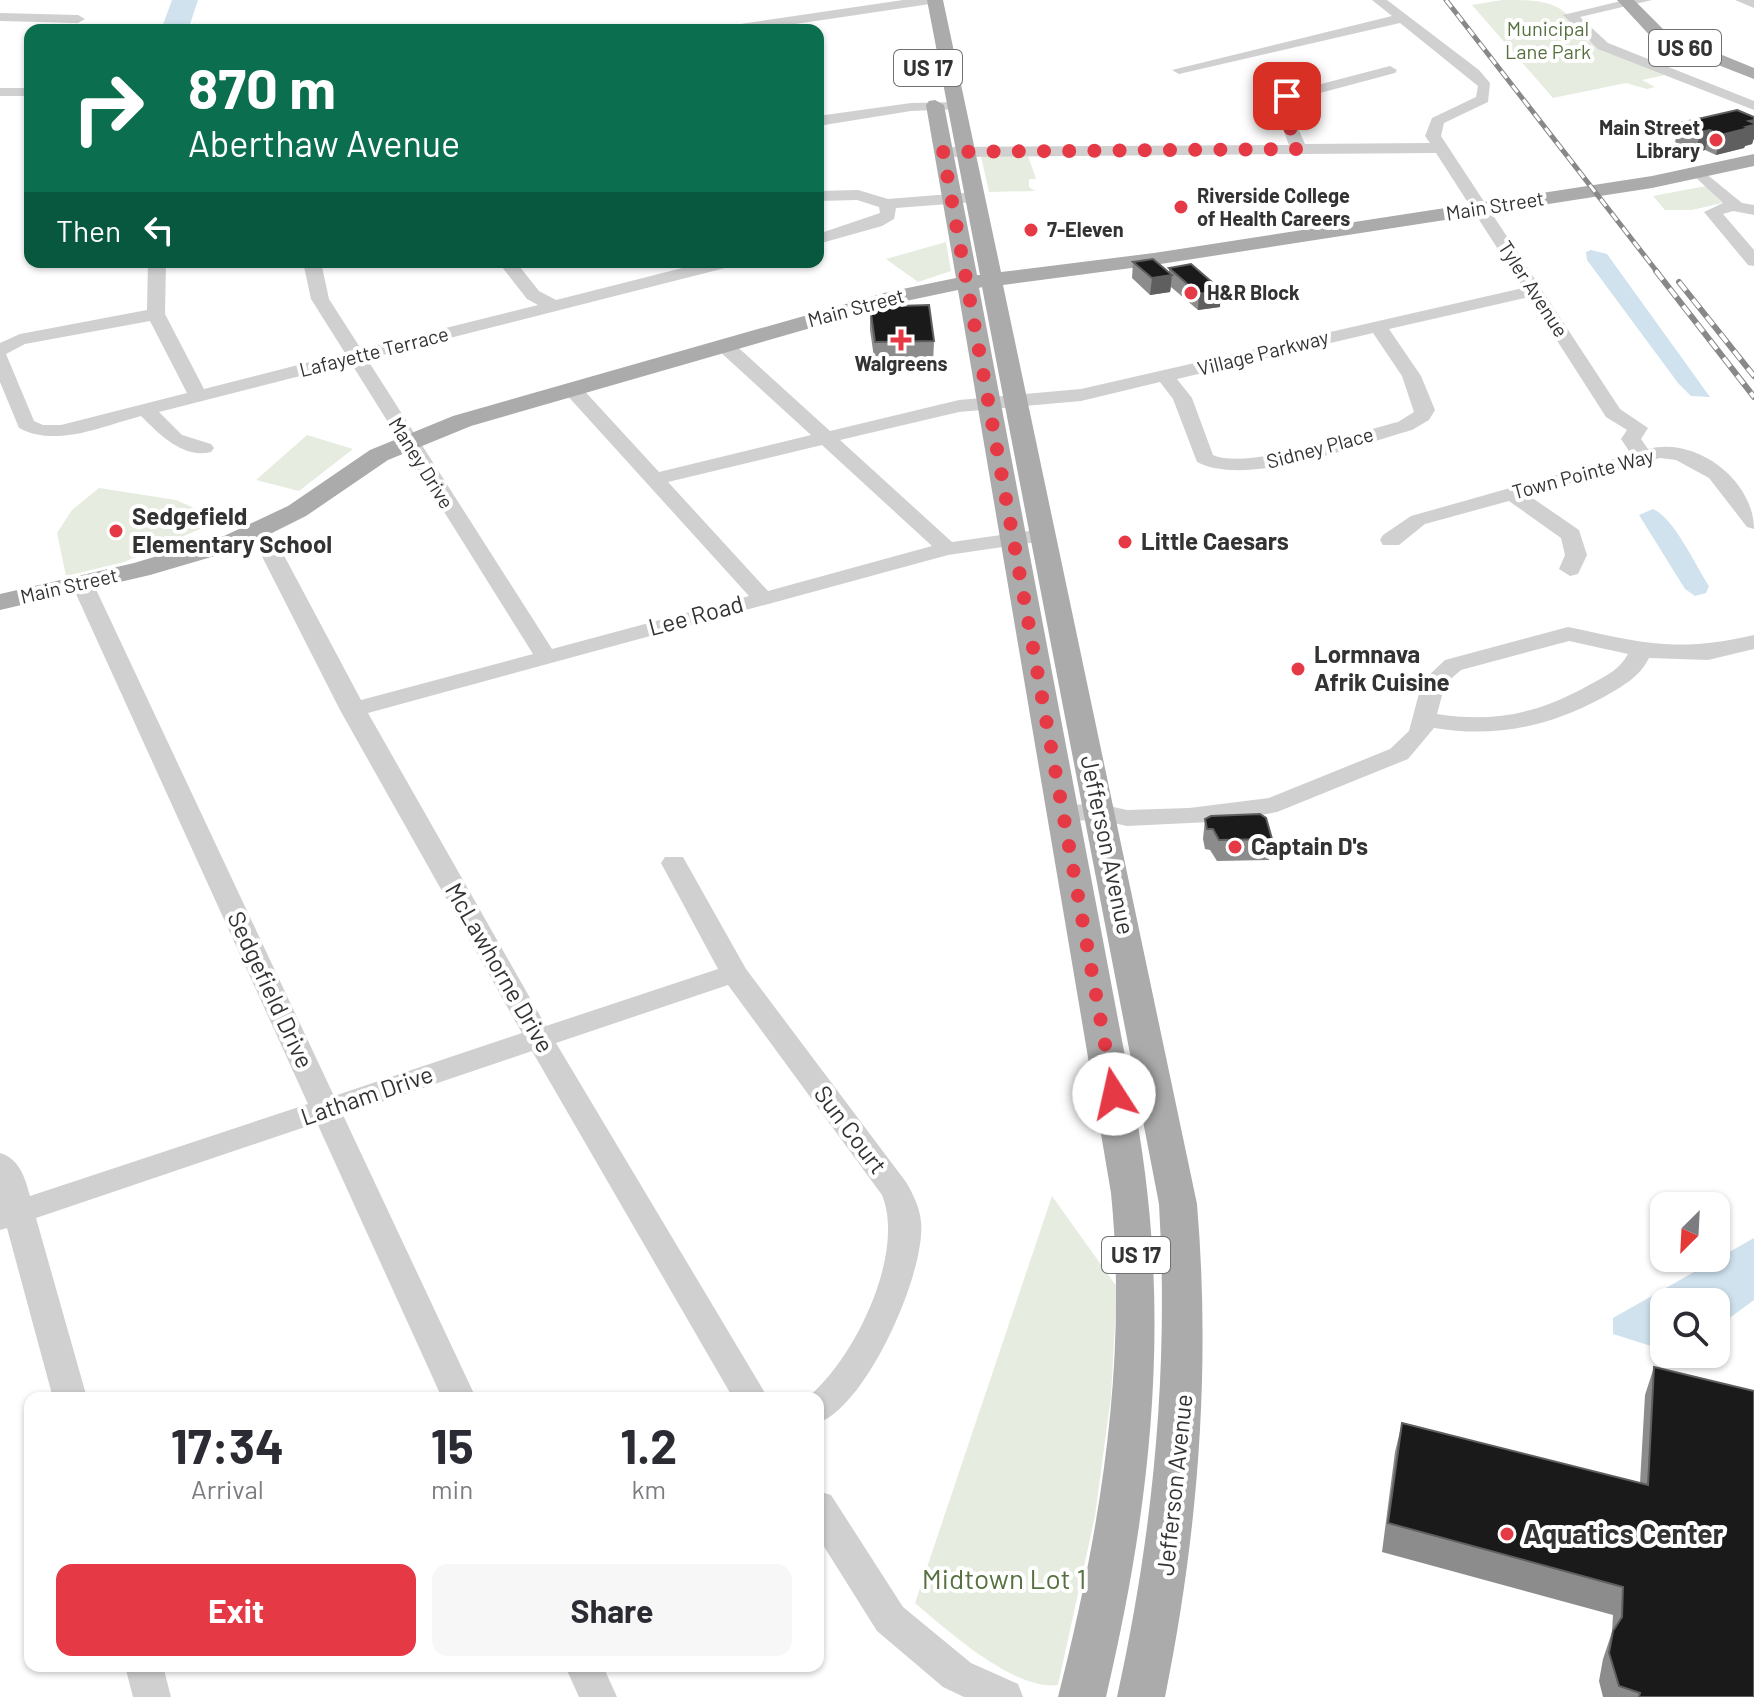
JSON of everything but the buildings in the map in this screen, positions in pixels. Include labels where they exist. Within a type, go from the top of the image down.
[{"type":"main road","name":"US 60","points":[[1634,1],[1678,38],[1754,67]]},
{"type":"main road","name":"US 60","points":[[1634,1],[1660,36],[1754,74]]},
{"type":"main road","name":"Jefferson Avenue","points":[[923,4],[957,106],[1017,402],[1028,536]]},
{"type":"main road","name":"Jefferson Avenue","points":[[934,100],[989,404],[1028,536],[1082,813],[1174,1176],[1187,1334],[1176,1509],[1161,1609],[1141,1697]]},
{"type":"main road","name":"Main Street","points":[[0,602],[184,558],[260,531],[297,511],[360,466],[407,442],[462,421],[869,304],[967,283],[1480,208],[1699,173],[1754,160]]},
{"type":"main road","points":[[869,304],[941,300],[972,312]]},
{"type":"main road","name":"Jefferson Avenue","points":[[1082,813],[1129,1183],[1137,1287],[1136,1370],[1129,1456],[1116,1549],[1082,1697]]},
{"type":"street","points":[[943,152],[1440,148],[1433,136],[1437,121],[1476,105],[1483,99],[1485,86],[1474,73],[1379,0]]},
{"type":"street","points":[[1742,0],[1754,4]]},
{"type":"street","points":[[1634,1],[1570,15],[1603,46],[1754,106]]},
{"type":"street","points":[[772,24],[923,4]]},
{"type":"street","points":[[0,17],[78,19]]},
{"type":"street","points":[[1179,70],[1403,18]]},
{"type":"street","points":[[1299,149],[1281,106],[1284,98],[1390,70]]},
{"type":"street","points":[[0,92],[24,92]]},
{"type":"street","points":[[824,120],[934,100],[957,106]]},
{"type":"street","name":"Tyler Avenue","points":[[1440,148],[1613,413],[1638,428],[1631,439],[1642,455]]},
{"type":"street","points":[[1699,173],[1736,206]]},
{"type":"street","points":[[824,196],[858,195],[887,204],[975,197]]},
{"type":"street","points":[[824,237],[876,222],[888,215],[887,204]]},
{"type":"street","points":[[1754,210],[1736,206],[1715,210],[1712,215],[1754,261]]},
{"type":"street","points":[[157,268],[156,314],[198,397]]},
{"type":"street","name":"Maney Drive","points":[[313,268],[320,299],[407,442],[546,657]]},
{"type":"street","points":[[512,268],[533,295],[554,306]]},
{"type":"street","name":"Lafayette Terrace","points":[[0,358],[31,428],[61,431],[703,268]]},
{"type":"street","name":"Village Parkway","points":[[660,485],[889,429],[970,413],[989,404],[1081,395],[1535,290]]},
{"type":"street","points":[[0,350],[20,340],[156,314]]},
{"type":"street","name":"Sidney Place","points":[[1165,376],[1186,405],[1204,458],[1218,465],[1251,466],[1405,426],[1422,416],[1425,410],[1420,393],[1402,360],[1376,325]]},
{"type":"street","points":[[724,345],[947,549]]},
{"type":"street","points":[[572,389],[763,598]]},
{"type":"street","points":[[146,410],[175,439],[204,448]]},
{"type":"street","name":"Town Pointe Way","points":[[1391,540],[1418,520],[1642,455],[1671,453],[1707,465],[1722,477],[1754,523]]},
{"type":"street","points":[[1511,493],[1571,535],[1576,555],[1570,569]]},
{"type":"street","name":"McLawhorne Drive","points":[[260,531],[352,710],[538,1038],[747,1392]]},
{"type":"street","name":"Lee Road","points":[[352,710],[947,549],[1028,536]]},
{"type":"street","name":"Sedgefield Drive","points":[[82,583],[456,1392]]},
{"type":"street","points":[[1082,813],[1127,818],[1231,813],[1277,804],[1296,793],[1399,754],[1420,733],[1434,682],[1453,665],[1467,659],[1523,649],[1568,634],[1641,651],[1708,653],[1754,642]]},
{"type":"street","points":[[1425,719],[1475,728],[1529,723],[1623,676],[1641,651]]},
{"type":"street","name":"Sun Court","points":[[674,863],[734,973],[895,1190],[906,1225],[903,1254],[862,1358],[850,1378],[824,1403]]},
{"type":"street","name":"Latham Drive","points":[[10,1215],[734,973]]},
{"type":"street","points":[[0,1164],[9,1177],[10,1215],[68,1392]]},
{"type":"street","points":[[824,1515],[890,1619],[957,1675],[1004,1697]]},
{"type":"street","points":[[146,1672],[152,1697]]},
{"type":"street","points":[[587,1672],[598,1697]]},
{"type":"green space","name":"Municipal Lane Park","points":[[1502,0],[1542,2],[1561,9],[1578,25],[1588,38],[1586,40],[1665,75],[1642,80],[1655,87],[1647,89],[1626,83],[1553,98],[1472,5]]},
{"type":"green space","points":[[981,156],[1028,156],[1036,179],[1029,179],[1029,187],[1035,191],[989,192]]},
{"type":"green space","points":[[1706,186],[1722,203],[1692,210],[1665,210],[1653,196]]},
{"type":"green space","points":[[946,242],[951,271],[918,282],[886,259]]},
{"type":"green space","points":[[307,435],[353,449],[299,491],[256,480]]},
{"type":"green space","points":[[99,488],[176,500],[214,517],[209,525],[124,562],[66,576],[57,533],[72,510]]},
{"type":"green space","name":"Midtown Lot 1","points":[[1052,1196],[1117,1287],[1111,1396],[1095,1516],[1058,1685],[1022,1679],[1002,1669],[915,1603]]},
{"type":"water","points":[[172,0],[198,0],[190,24],[163,24]]},
{"type":"water","points":[[1591,250],[1607,254],[1710,397],[1691,396],[1678,383],[1587,260],[1586,252]]},
{"type":"water","points":[[1653,509],[1669,522],[1684,543],[1709,586],[1706,593],[1695,596],[1685,589],[1639,515]]},
{"type":"water","points":[[1754,1238],[1754,1300],[1730,1318],[1730,1288],[1666,1288],[1694,1272],[1730,1272],[1730,1252]]},
{"type":"water","points":[[1650,1297],[1650,1346],[1613,1334],[1613,1318]]},
{"type":"railway","points":[[1446,0],[1658,273]]},
{"type":"railway","points":[[1656,271],[1754,397]]},
{"type":"railway","points":[[1679,282],[1754,376]]},
{"type":"place","name":"Main Street Library","points":[[1716,140]]},
{"type":"place","name":"Riverside College of Health Careers","points":[[1181,207]]},
{"type":"place","name":"7-Eleven","points":[[1031,230]]},
{"type":"place","name":"H&R Block","points":[[1191,293]]},
{"type":"place","name":"Walgreens","points":[[901,340]]},
{"type":"place","name":"Sedgefield Elementary School","points":[[116,531]]},
{"type":"place","name":"Little Caesars","points":[[1125,542]]},
{"type":"place","name":"Lormnava Afrik Cuisine","points":[[1298,669]]},
{"type":"place","name":"Captain D's","points":[[1235,847]]},
{"type":"place","name":"Aquatics Center","points":[[1507,1534]]},
{"type":"route","points":[[1114,1094],[943,152],[1299,149],[1281,106],[1281,101],[1287,96]]}]
